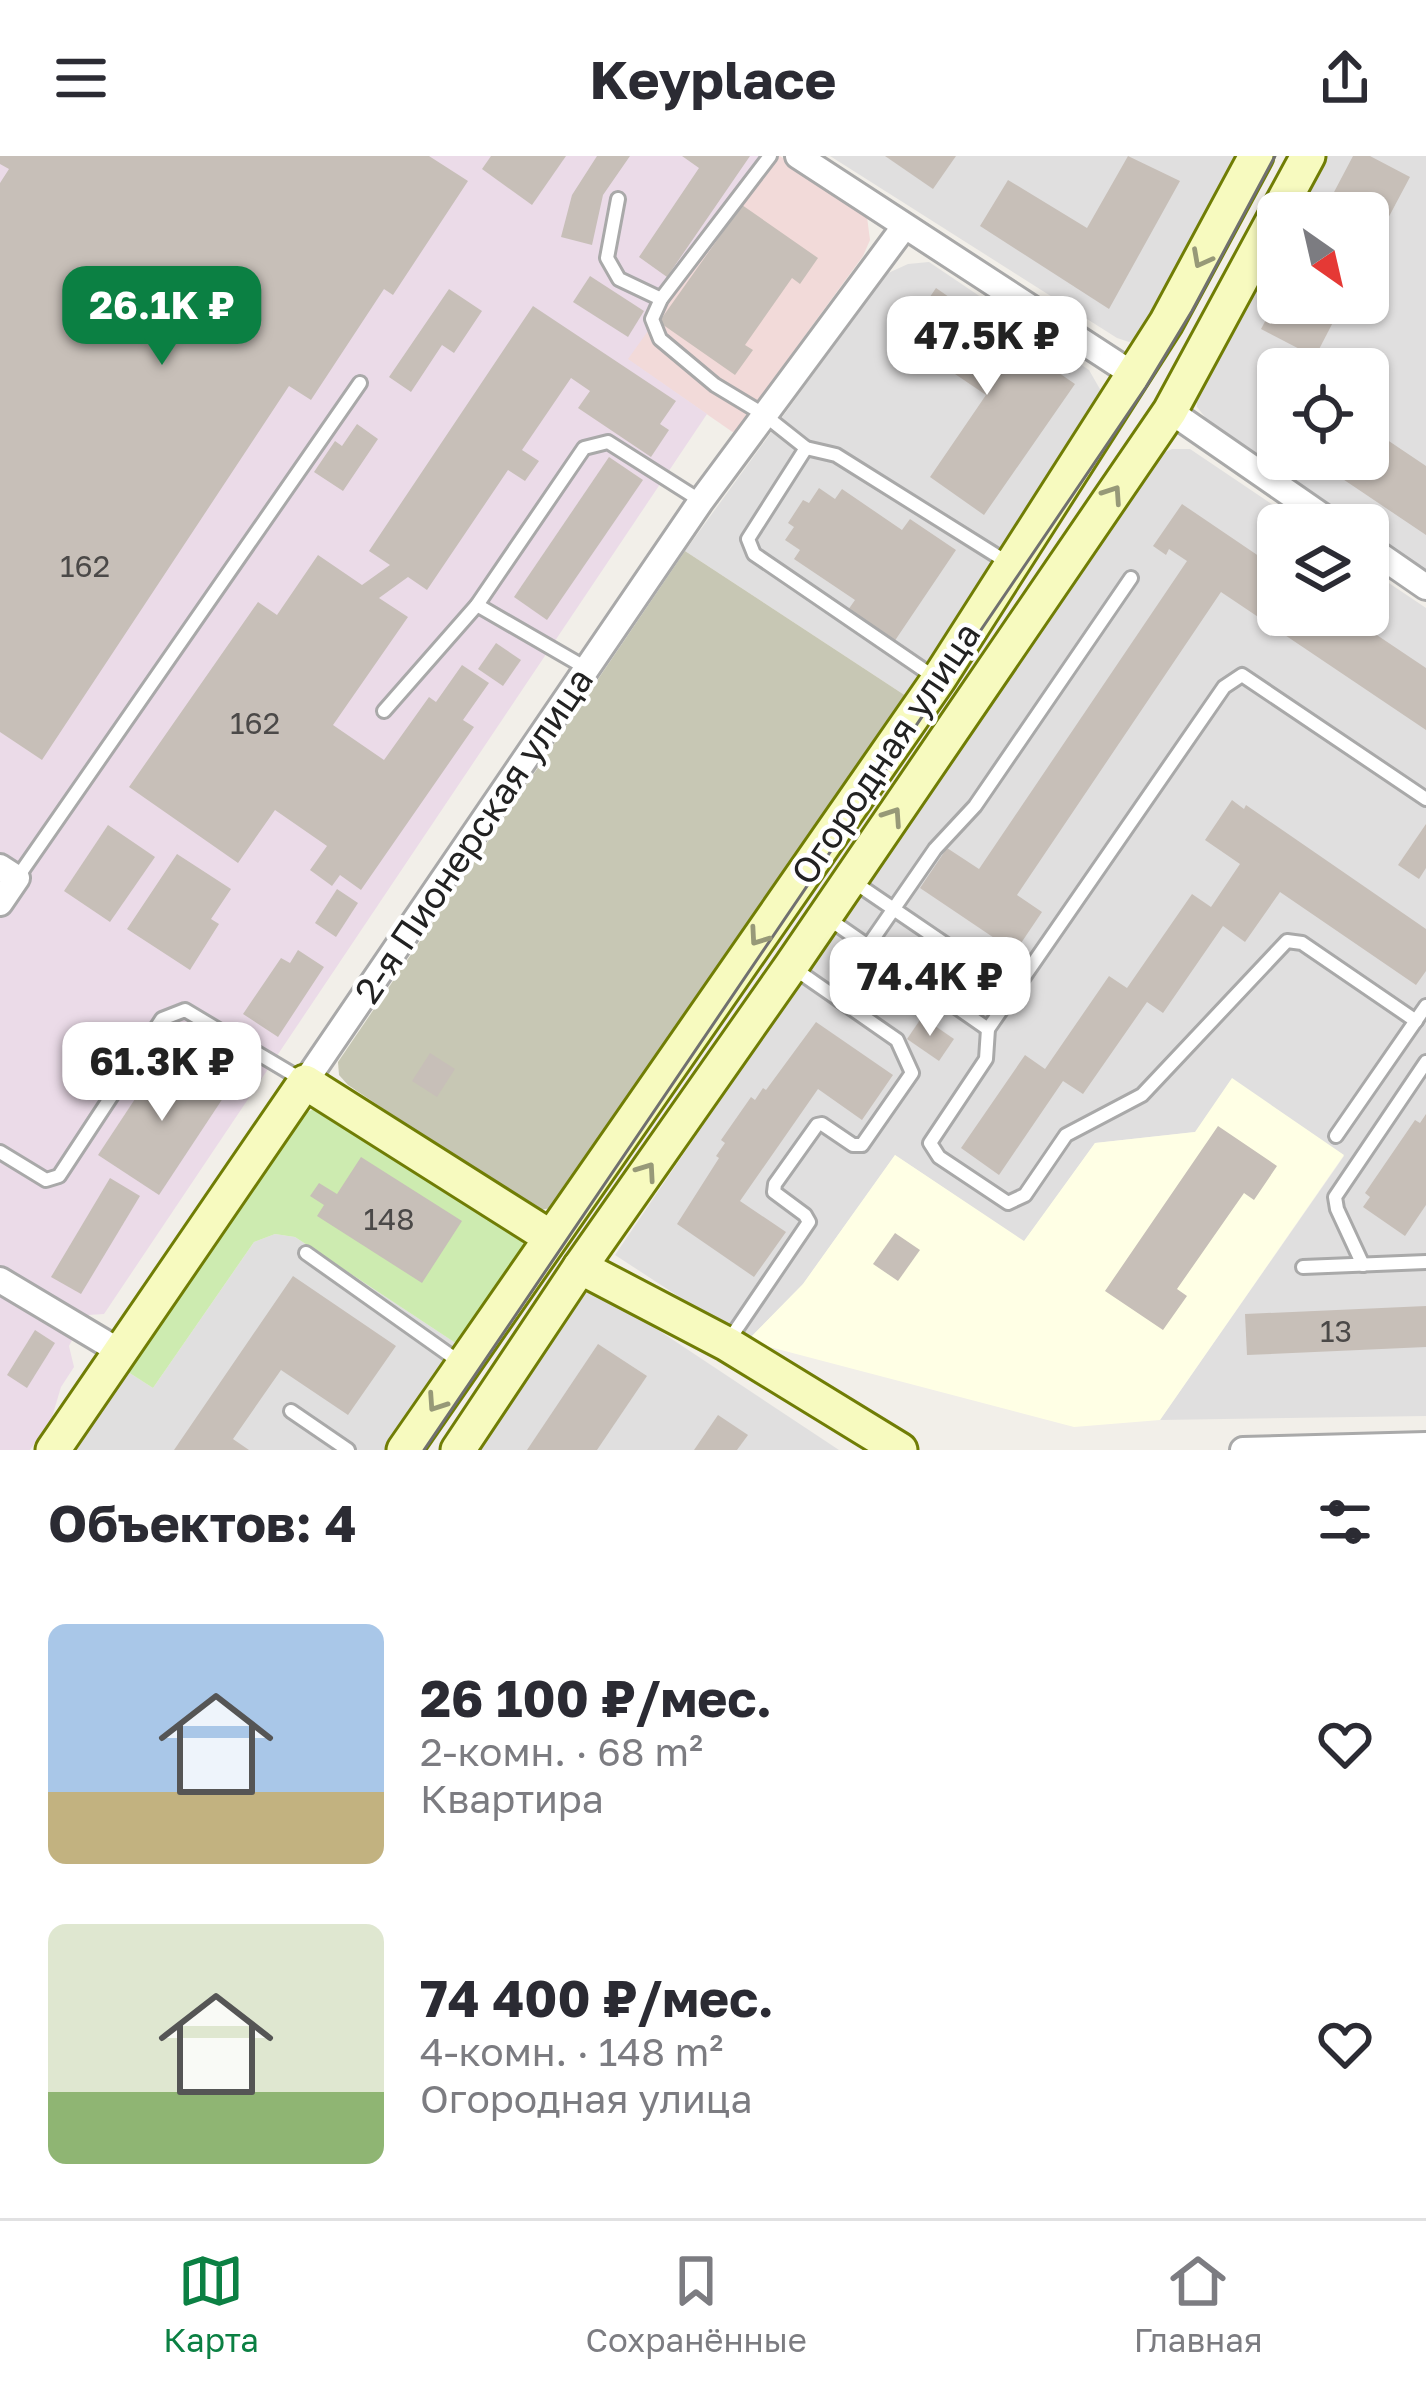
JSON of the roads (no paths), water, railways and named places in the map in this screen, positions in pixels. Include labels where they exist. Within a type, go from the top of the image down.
[{"type":"street","points":[[798,156],[1134,375]]},
{"type":"street","name":"Огородная улица","points":[[404,1450],[938,680],[1176,307],[1256,156]]},
{"type":"street","name":"Огородная улица","points":[[458,1450],[1170,411],[1308,156]]},
{"type":"street","name":"2-я Пионерская улица","points":[[52,1450],[701,502],[904,227]]},
{"type":"street","points":[[1170,411],[1305,504]]},
{"type":"street","points":[[1389,562],[1426,587]]},
{"type":"street","points":[[0,903],[8,872]]},
{"type":"street","points":[[305,1082],[550,1237]]},
{"type":"street","points":[[580,1267],[727,1344],[900,1450]]},
{"type":"street","points":[[0,1280],[119,1351]]},
{"type":"street","points":[[1243,1450],[1426,1445]]},
{"type":"lane","points":[[770,156],[661,299],[652,319],[660,339],[715,385],[806,448],[836,455],[1011,565]]},
{"type":"lane","points":[[618,199],[607,258],[619,279],[661,299]]},
{"type":"lane","points":[[8,872],[360,383]]},
{"type":"lane","points":[[384,711],[477,605],[584,448],[608,442],[701,502]]},
{"type":"lane","points":[[806,448],[748,539],[754,554],[938,680]]},
{"type":"lane","points":[[868,946],[934,849],[974,806],[1131,578]]},
{"type":"lane","points":[[477,605],[586,668]]},
{"type":"lane","points":[[1415,1021],[1302,943],[1287,941],[1142,1095],[1066,1135],[1025,1195],[1008,1204],[939,1157],[930,1143],[986,1059],[988,1029],[1232,678],[1242,675],[1252,680],[1426,799]]},
{"type":"lane","points":[[850,879],[1014,991]]},
{"type":"lane","points":[[825,917],[988,1029]]},
{"type":"lane","points":[[727,1344],[809,1222],[774,1192],[775,1184],[817,1125],[825,1125],[853,1145],[866,1142],[912,1073],[897,1040],[791,966]]},
{"type":"lane","points":[[1336,1136],[1426,1006]]},
{"type":"lane","points":[[0,1152],[46,1180],[59,1176],[162,1019],[185,1010],[305,1082]]},
{"type":"lane","points":[[1363,1264],[1335,1197],[1426,1062]]},
{"type":"lane","points":[[306,1253],[462,1364]]},
{"type":"lane","points":[[1303,1268],[1426,1262]]},
{"type":"lane","points":[[291,1411],[349,1450]]},
{"type":"tram line","points":[[424,1450],[1146,387],[1275,156]]}]
